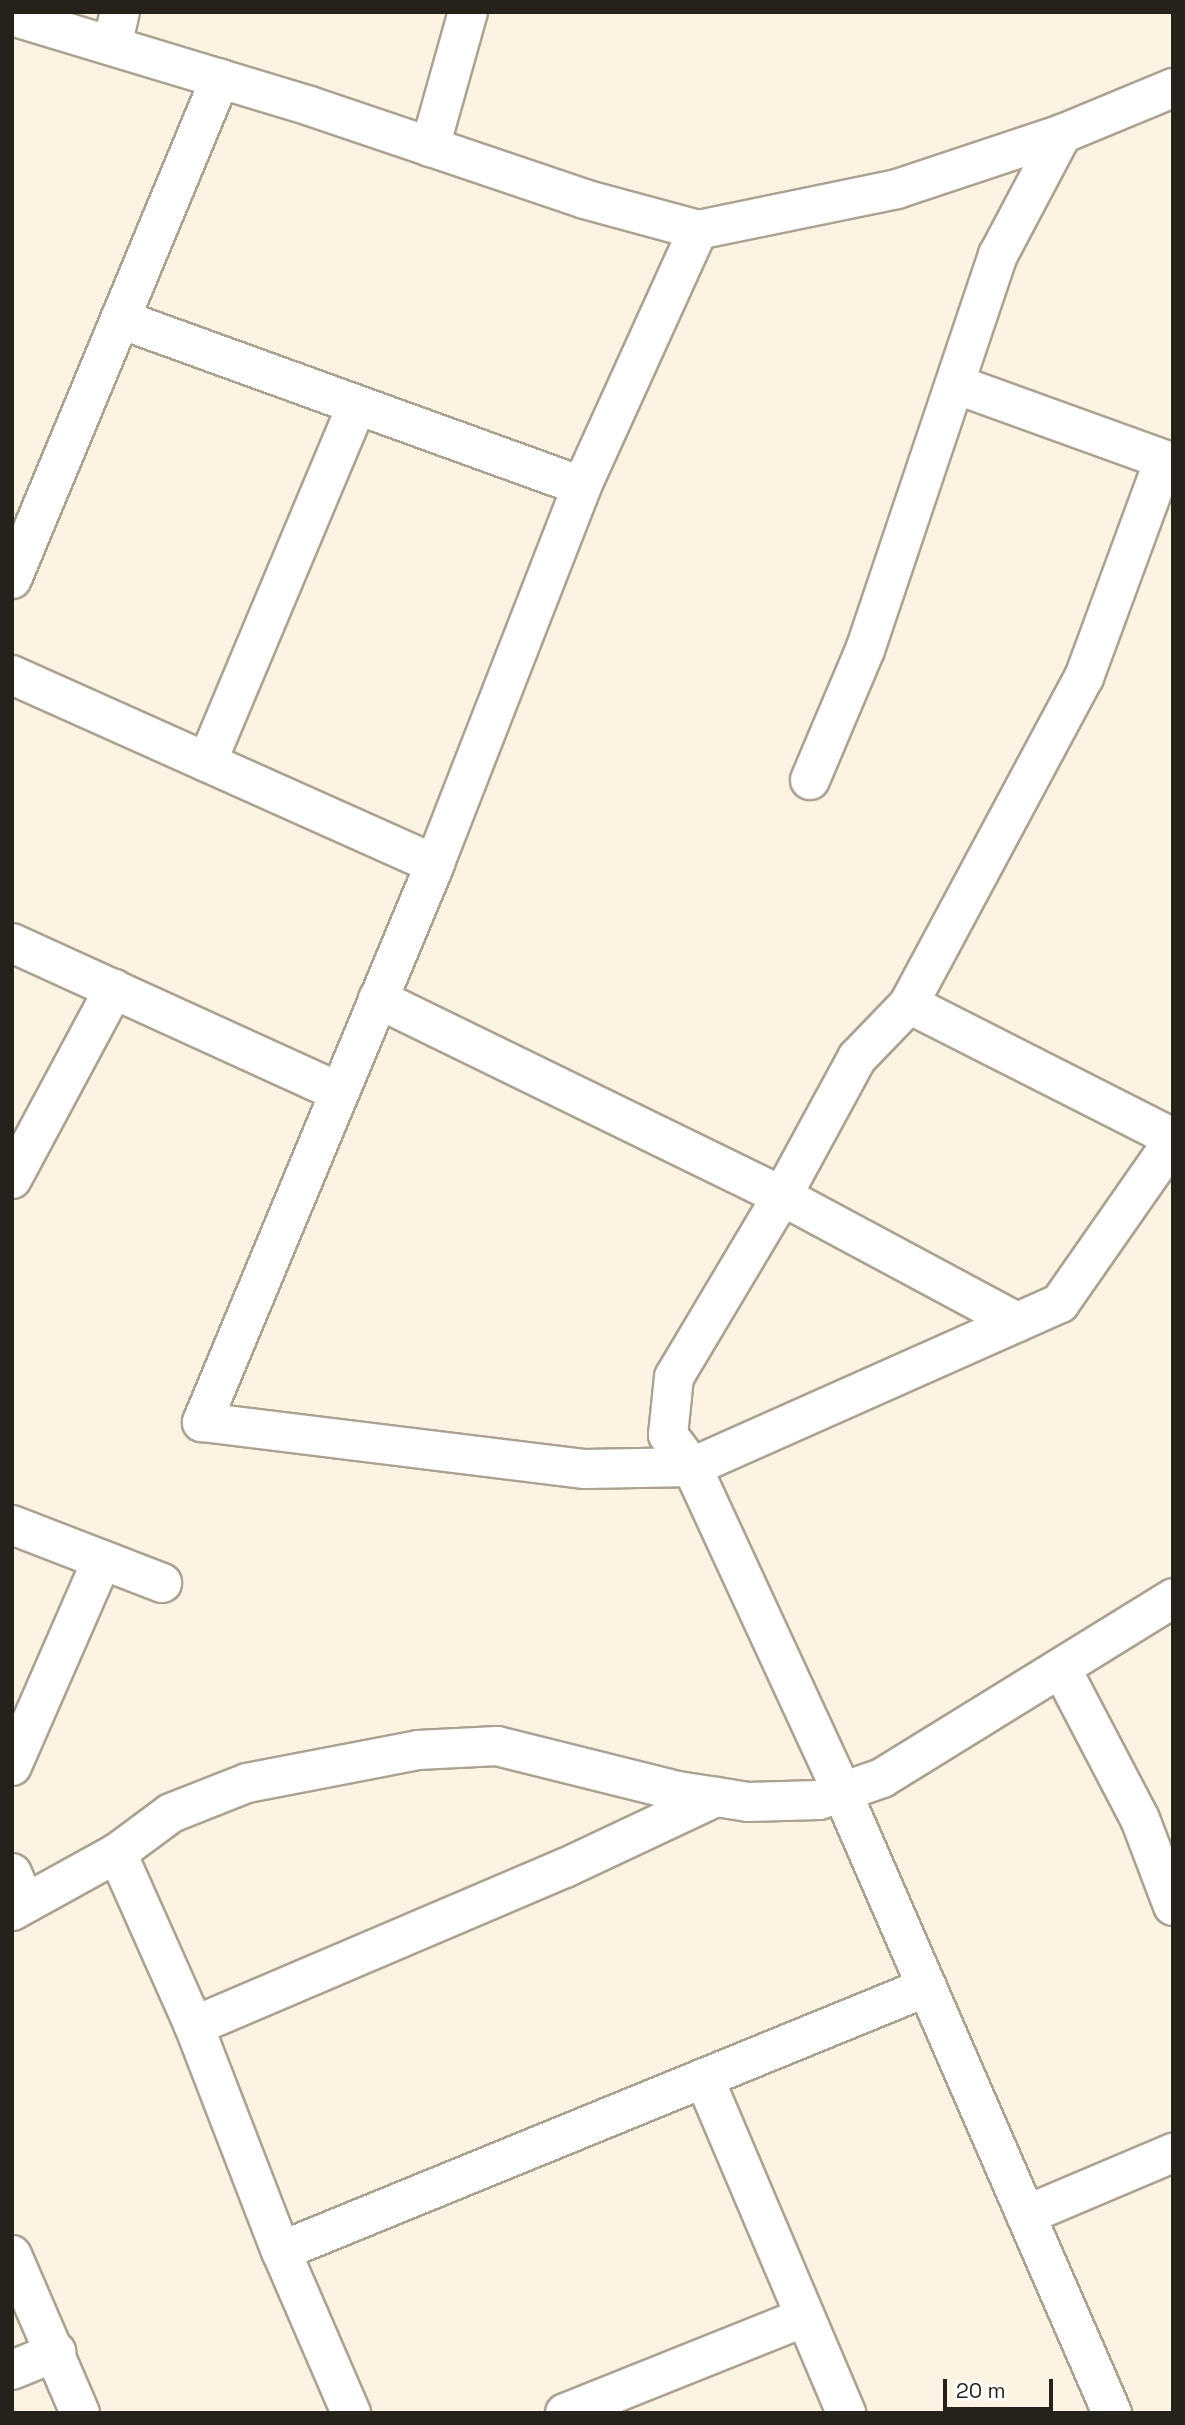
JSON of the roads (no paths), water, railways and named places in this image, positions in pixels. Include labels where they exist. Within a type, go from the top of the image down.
[{"type":"street","points":[[430,147],[468,12]]},
{"type":"street","points":[[12,16],[116,29],[220,79],[584,199],[698,230],[897,189],[1062,134],[1173,88]]},
{"type":"street","points":[[12,579],[220,79]]},
{"type":"street","points":[[810,780],[865,650],[958,385],[998,255],[1062,134]]},
{"type":"street","points":[[698,230],[582,486],[435,864],[202,1422],[585,1469],[692,1468],[1060,1303],[1173,1140],[909,1004]]},
{"type":"street","points":[[120,319],[582,486]]},
{"type":"street","points":[[958,385],[1168,462],[1084,677],[909,1004],[857,1058],[782,1196],[674,1377],[668,1436],[692,1468],[842,1792],[1112,2413]]},
{"type":"street","points":[[207,762],[357,405]]},
{"type":"street","points":[[12,675],[435,864]]},
{"type":"street","points":[[12,943],[339,1092]]},
{"type":"street","points":[[12,1179],[114,989]]},
{"type":"street","points":[[378,999],[782,1196],[1017,1321]]},
{"type":"street","points":[[12,1525],[162,1583]]},
{"type":"street","points":[[12,1766],[102,1560]]},
{"type":"street","points":[[17,1896],[117,1853],[171,1813],[247,1783],[418,1750],[497,1746],[716,1797],[748,1802],[819,1800],[882,1778],[1173,1598]]},
{"type":"street","points":[[1061,1668],[1156,1823],[1173,1906]]},
{"type":"street","points":[[194,2026],[565,1868],[716,1797]]},
{"type":"street","points":[[117,1853],[194,2026],[281,2251],[351,2413]]},
{"type":"street","points":[[281,2251],[927,1987]]},
{"type":"street","points":[[704,2078],[846,2413]]},
{"type":"street","points":[[1026,2215],[1173,2153]]},
{"type":"street","points":[[12,2255],[56,2352],[79,2413]]},
{"type":"street","points":[[565,2413],[805,2317]]},
{"type":"street","points":[[12,2370],[56,2352]]}]
